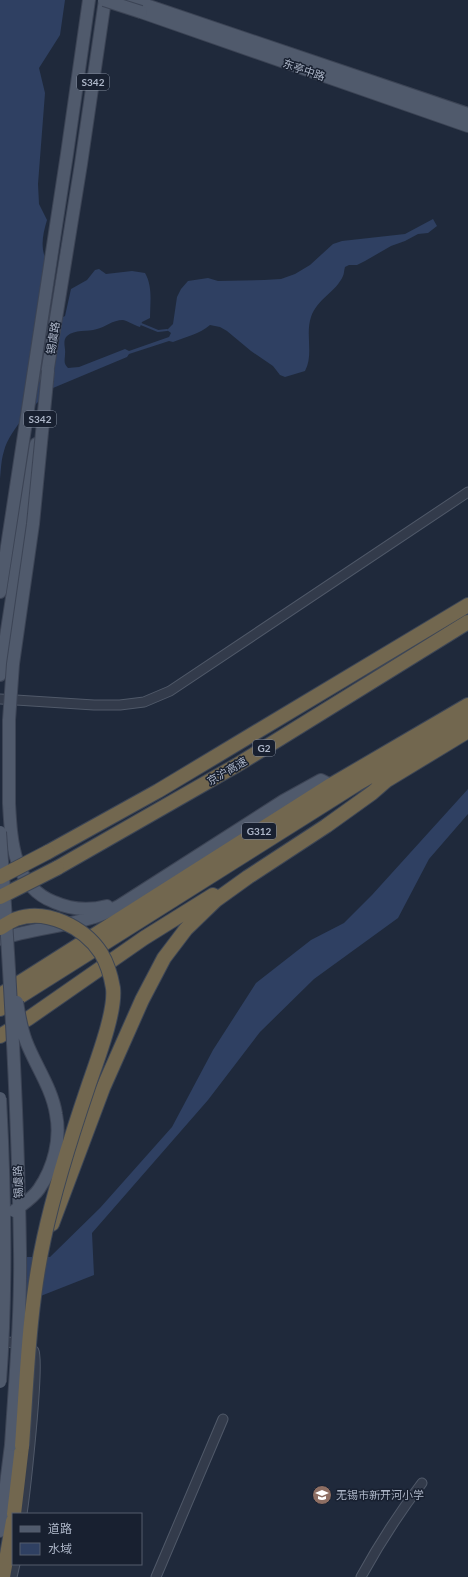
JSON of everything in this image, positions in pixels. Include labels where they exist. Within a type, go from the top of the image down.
[{"type":"highway","name":"京沪高速","points":[[0,877],[158,791],[468,605]]},
{"type":"highway","name":"京沪高速","points":[[0,897],[57,868],[237,765],[468,622]]},
{"type":"highway","name":"G312","points":[[0,1009],[57,967],[331,785],[468,705]]},
{"type":"highway","name":"G312","points":[[0,995],[57,967],[280,834],[357,784],[468,720]]},
{"type":"highway","points":[[280,834],[291,835],[465,736]]},
{"type":"highway","points":[[41,1254],[45,1247],[103,1088],[142,1000],[164,958],[186,929],[216,900],[372,794],[387,780]]},
{"type":"highway","points":[[0,1036],[144,938],[247,873],[282,855]]},
{"type":"highway","points":[[0,928],[16,919],[31,916],[48,917],[68,924],[84,934],[100,952],[108,969],[113,989],[111,1015],[57,1187],[41,1254],[33,1297],[17,1446],[14,1513]]},
{"type":"highway","points":[[3,1577],[12,1527]]},
{"type":"main road","name":"锡虞路","points":[[0,592],[67,154],[88,0]]},
{"type":"main road","name":"锡虞路","points":[[0,675],[81,164],[104,0]]},
{"type":"main road","points":[[104,0],[142,8]]},
{"type":"main road","points":[[132,0],[142,8]]},
{"type":"main road","name":"东亭中路","points":[[142,8],[466,117]]},
{"type":"main road","points":[[48,371],[34,517],[13,664],[9,720],[9,803],[12,842],[16,859],[29,885],[38,894],[58,904],[74,909],[85,910],[126,901]]},
{"type":"main road","points":[[0,939],[19,933],[60,926],[93,918],[120,906],[283,801],[321,780],[331,785]]},
{"type":"main road","name":"锡虞路","points":[[0,832],[16,1103],[20,1252],[17,1446],[0,1531]]},
{"type":"main road","points":[[0,1218],[16,1210],[39,1189],[49,1172],[55,1153],[58,1134],[56,1113],[50,1094],[25,1039],[9,972]]},
{"type":"main road","name":"锡虞路","points":[[0,1098],[5,1243],[4,1335],[0,1382]]},
{"type":"street","points":[[0,698],[94,705],[120,705],[144,702],[170,691],[468,492]]},
{"type":"street","points":[[0,1342],[10,1342],[30,1347],[36,1353],[33,1408],[22,1513]]},
{"type":"street","points":[[156,1577],[223,1419]]},
{"type":"street","points":[[361,1577],[374,1552],[395,1519],[422,1483]]},
{"type":"street","points":[[12,1577],[15,1565]]},
{"type":"water","points":[[0,0],[65,0],[60,35],[39,68],[45,93],[38,184],[39,204],[47,220],[43,234],[44,254],[46,260],[55,272],[49,310],[51,315],[61,318],[65,316],[71,289],[87,280],[95,270],[99,269],[106,274],[132,271],[145,273],[148,278],[150,318],[142,322],[140,327],[123,320],[119,320],[97,329],[74,332],[70,334],[64,342],[65,365],[68,368],[79,367],[125,349],[129,351],[169,337],[171,333],[167,330],[173,324],[177,297],[181,289],[188,281],[208,278],[218,281],[281,279],[295,274],[310,265],[333,244],[342,241],[405,234],[433,219],[437,226],[428,233],[418,234],[391,246],[357,265],[349,265],[345,267],[340,282],[322,300],[311,317],[309,324],[309,358],[305,371],[285,377],[280,375],[273,366],[251,351],[227,331],[220,327],[210,325],[197,333],[173,342],[169,341],[129,354],[127,357],[53,388],[24,417],[12,434],[3,454],[0,479]]},
{"type":"water","points":[[468,789],[468,814],[429,859],[398,918],[314,979],[260,1032],[208,1100],[92,1233],[94,1275],[0,1312],[26,1257],[50,1257],[100,1208],[172,1127],[213,1050],[256,983],[311,940],[344,923],[372,895]]},
{"type":"pier","points":[[23,1256],[23,1305],[0,1314],[8,1266]]},
{"type":"waterway","points":[[141,324],[158,331],[167,330]]},
{"type":"place","name":"无锡市新开河小学","points":[[322,1495]]}]
